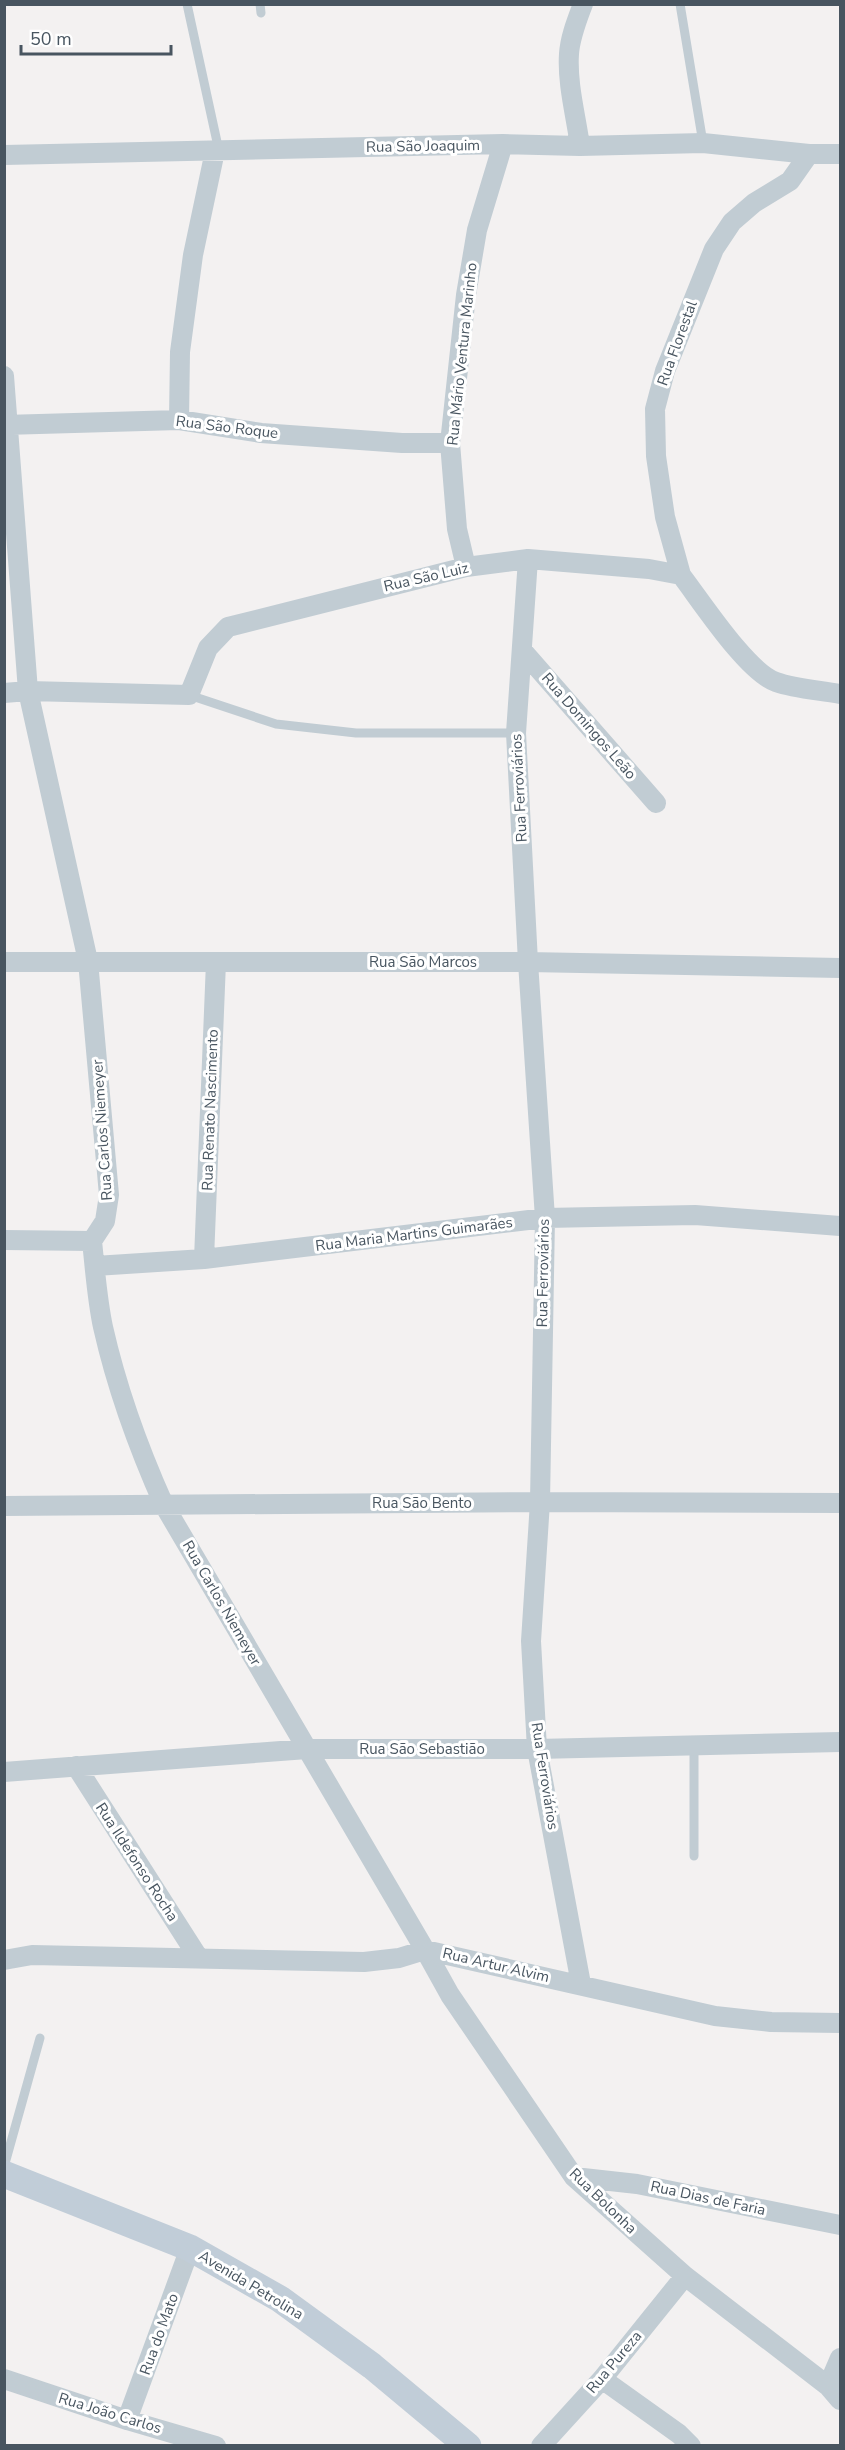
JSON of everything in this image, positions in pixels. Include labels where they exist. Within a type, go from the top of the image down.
[{"type":"street","points":[[580,146],[569,69],[569,52],[583,4]]},
{"type":"street","name":"Rua São Joaquim","points":[[4,155],[503,144],[580,146],[703,143],[809,154],[840,154]]},
{"type":"street","name":"Rua Mário Ventura Marinho","points":[[466,567],[457,530],[450,443],[466,295],[477,230],[503,144]]},
{"type":"street","points":[[179,420],[180,352],[193,255],[217,151]]},
{"type":"street","name":"Rua Florestal","points":[[681,575],[665,516],[656,456],[655,409],[665,371],[714,249],[732,222],[754,203],[790,182],[809,154]]},
{"type":"street","name":"Rua Carlos Niemeyer","points":[[4,376],[28,691],[88,961],[109,1195],[105,1221],[92,1241],[102,1325],[117,1384],[137,1445],[164,1505],[425,1950]]},
{"type":"street","name":"Rua São Roque","points":[[6,425],[179,420],[261,433],[402,443],[450,443]]},
{"type":"street","name":"Rua São Luiz","points":[[189,695],[208,648],[228,627],[466,567],[528,559],[638,568],[681,575]]},
{"type":"street","name":"Rua Ferroviários","points":[[528,559],[516,733],[544,1218],[540,1502],[531,1641],[537,1749],[581,1984]]},
{"type":"street","points":[[681,575],[743,656],[757,670],[774,682],[840,694]]},
{"type":"street","name":"Rua Domingos Leão","points":[[522,651],[656,802]]},
{"type":"street","points":[[4,693],[28,691],[189,695]]},
{"type":"street","name":"Rua São Marcos","points":[[4,962],[528,962],[840,968]]},
{"type":"street","name":"Rua Renato Nascimento","points":[[204,1258],[216,962]]},
{"type":"street","name":"Rua Maria Martins Guimarães","points":[[95,1266],[204,1258],[544,1218],[695,1215],[840,1226]]},
{"type":"street","points":[[4,1240],[92,1241]]},
{"type":"street","name":"Rua São Bento","points":[[4,1506],[540,1502],[840,1503]]},
{"type":"street","name":"Rua São Sebastião","points":[[4,1772],[307,1749],[537,1749],[840,1742]]},
{"type":"street","name":"Rua Ildefonso Rocha","points":[[76,1766],[198,1958]]},
{"type":"street","name":"Rua Artur Alvim","points":[[4,1960],[32,1955],[364,1962],[399,1958],[425,1950],[715,2016],[771,2022],[840,2023]]},
{"type":"street","name":"Rua Bolonha","points":[[425,1950],[450,1995],[574,2177],[685,2276],[834,2393]]},
{"type":"street","name":"Avenida Petrolina","points":[[4,2174],[190,2248],[289,2305],[372,2366],[468,2445]]},
{"type":"street","name":"Rua Dias de Faria","points":[[574,2177],[637,2184],[840,2225]]},
{"type":"street","name":"Rua do Mato","points":[[127,2420],[190,2248]]},
{"type":"street","name":"Rua Pureza","points":[[541,2445],[602,2379],[685,2276]]},
{"type":"street","points":[[834,2393],[840,2358]]},
{"type":"street","name":"Rua João Carlos","points":[[4,2379],[127,2420],[216,2445]]},
{"type":"street","points":[[602,2379],[691,2445]]},
{"type":"lane","points":[[187,4],[217,151]]},
{"type":"lane","points":[[680,4],[703,143]]},
{"type":"lane","points":[[189,695],[276,724],[357,733],[516,733]]},
{"type":"lane","points":[[694,1746],[694,1856]]},
{"type":"lane","points":[[4,2167],[40,2038]]}]
